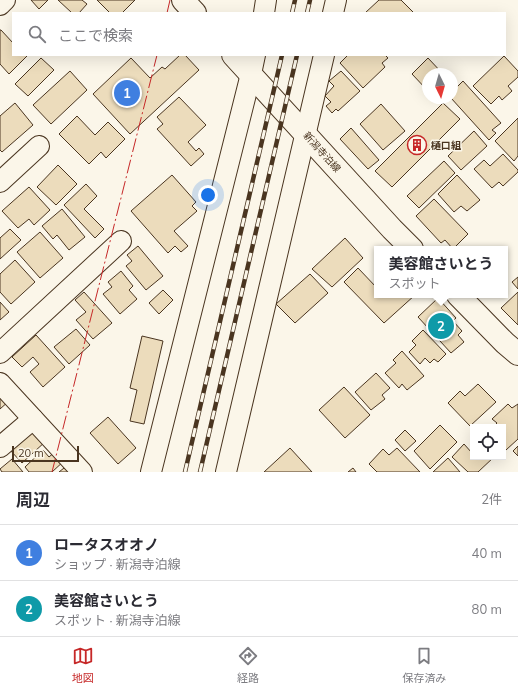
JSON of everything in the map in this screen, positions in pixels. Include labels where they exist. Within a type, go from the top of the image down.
[{"type":"main road","points":[[183,0],[194,12]]},
{"type":"main road","name":"新潟寺泊線","points":[[235,56],[253,65],[306,134],[409,246]]},
{"type":"main road","points":[[461,298],[505,343],[518,354]]},
{"type":"street","points":[[0,5],[5,0]]},
{"type":"street","points":[[264,12],[266,0]]},
{"type":"street","points":[[333,12],[336,0]]},
{"type":"street","points":[[226,472],[324,56]]},
{"type":"street","points":[[151,472],[253,65]]},
{"type":"street","points":[[0,182],[39,146]]},
{"type":"street","points":[[0,353],[122,241]]},
{"type":"street","points":[[0,383],[82,472]]},
{"type":"street","points":[[0,447],[33,419]]},
{"type":"building","points":[[31,0],[48,0],[39,9]]},
{"type":"building","points":[[58,0],[82,0],[87,4],[80,12],[71,12]]},
{"type":"building","points":[[97,0],[135,0],[123,12],[109,12]]},
{"type":"building","points":[[379,0],[401,0],[413,12],[366,12]]},
{"type":"building","points":[[1,30],[12,42],[12,56],[27,56],[9,74],[0,64]]},
{"type":"building","points":[[179,56],[186,56],[199,70],[130,134],[93,94],[131,58],[150,78],[162,67],[165,69]]},
{"type":"building","points":[[347,56],[386,56],[388,58],[382,63],[385,67],[363,88],[340,63]]},
{"type":"building","points":[[504,56],[518,71],[518,77],[508,86],[512,91],[502,100],[499,96],[491,104],[473,86]]},
{"type":"building","points":[[41,58],[54,70],[28,96],[15,84]]},
{"type":"building","points":[[428,58],[437,68],[422,68],[422,85],[412,74]]},
{"type":"building","points":[[70,71],[87,90],[51,124],[33,105]]},
{"type":"building","points":[[341,71],[360,91],[338,111],[336,109],[332,113],[326,106],[331,102],[325,96],[334,86],[329,81]]},
{"type":"building","points":[[463,81],[501,123],[492,130],[496,133],[489,140],[456,104],[458,104],[458,86]]},
{"type":"building","points":[[179,97],[206,125],[188,142],[196,151],[199,148],[204,154],[191,166],[157,129],[163,124],[157,117]]},
{"type":"building","points":[[15,103],[33,125],[2,152],[0,150],[0,116]]},
{"type":"building","points":[[381,104],[405,131],[383,150],[360,124]]},
{"type":"building","name":"樋口組","points":[[442,104],[444,104],[460,119],[392,187],[375,171]]},
{"type":"building","points":[[77,116],[95,135],[108,122],[125,139],[106,158],[101,152],[89,164],[59,134]]},
{"type":"building","points":[[518,118],[518,156],[514,161],[495,141]]},
{"type":"building","points":[[351,128],[379,160],[368,169],[340,139]]},
{"type":"building","points":[[474,131],[487,146],[461,170],[448,156]]},
{"type":"building","points":[[503,154],[518,170],[518,172],[503,186],[499,182],[492,188],[474,169],[484,160],[490,166]]},
{"type":"building","points":[[444,161],[455,173],[419,208],[407,196]]},
{"type":"building","points":[[58,165],[77,184],[56,205],[37,187]]},
{"type":"building","points":[[172,175],[196,202],[192,206],[197,211],[174,231],[188,246],[181,252],[175,246],[168,253],[131,211]]},
{"type":"building","points":[[457,175],[480,200],[467,211],[461,206],[454,212],[438,194]]},
{"type":"building","points":[[86,184],[97,196],[84,209],[104,229],[95,238],[64,205]]},
{"type":"building","points":[[29,187],[50,210],[34,225],[29,219],[18,228],[2,211]]},
{"type":"building","points":[[434,199],[468,234],[456,246],[450,246],[445,240],[441,243],[416,216]]},
{"type":"building","points":[[62,209],[85,237],[69,250],[57,235],[53,239],[42,226]]},
{"type":"building","points":[[10,229],[21,240],[0,259],[0,238]]},
{"type":"building","points":[[40,232],[63,258],[40,278],[17,252]]},
{"type":"building","points":[[345,238],[363,258],[332,287],[312,269]]},
{"type":"building","points":[[138,246],[163,276],[146,290],[126,266],[132,261],[127,255]]},
{"type":"building","points":[[15,260],[35,282],[11,304],[0,292],[0,274]]},
{"type":"building","points":[[358,268],[374,285],[374,298],[412,298],[384,323],[344,282]]},
{"type":"building","points":[[121,271],[133,286],[129,290],[137,299],[120,314],[103,294],[112,287],[108,282]]},
{"type":"building","points":[[310,274],[328,293],[295,323],[276,304]]},
{"type":"building","points":[[518,277],[518,289],[512,282]]},
{"type":"building","points":[[163,290],[173,300],[159,314],[149,303]]},
{"type":"building","points":[[84,292],[112,323],[93,339],[76,320],[86,312],[75,300]]},
{"type":"building","points":[[518,292],[518,325],[501,308]]},
{"type":"building","points":[[438,298],[456,318],[453,321],[462,331],[458,335],[464,342],[451,353],[418,317]]},
{"type":"building","points":[[0,302],[9,312],[0,320]]},
{"type":"building","points":[[76,329],[90,345],[69,364],[54,347]]},
{"type":"building","points":[[423,330],[446,354],[438,362],[434,359],[430,363],[425,358],[420,364],[409,352],[416,345],[412,341]]},
{"type":"building","points":[[36,335],[65,367],[43,387],[30,372],[39,364],[33,357],[22,367],[12,357]]},
{"type":"building","points":[[142,336],[163,341],[144,424],[130,421],[137,390],[130,388]]},
{"type":"building","points":[[402,351],[424,376],[407,390],[402,384],[399,388],[385,373],[396,363],[393,360]]},
{"type":"building","points":[[376,373],[390,388],[382,395],[385,399],[371,410],[355,392]]},
{"type":"building","points":[[478,384],[496,402],[472,424],[470,424],[470,426],[448,403],[460,391],[465,396]]},
{"type":"building","points":[[344,387],[370,415],[345,438],[319,410]]},
{"type":"building","points":[[0,390],[9,401],[0,409]]},
{"type":"building","points":[[508,404],[512,408],[518,404],[518,439],[506,450],[506,424],[496,424],[497,423],[492,419]]},
{"type":"building","points":[[108,417],[136,448],[118,464],[90,433]]},
{"type":"building","points":[[440,425],[457,442],[430,469],[414,451]]},
{"type":"building","points":[[35,429],[46,441],[22,463],[10,450]]},
{"type":"building","points":[[405,430],[416,441],[405,451],[395,440]]},
{"type":"building","points":[[464,444],[470,451],[470,460],[491,460],[478,472],[468,472],[452,457]]},
{"type":"building","points":[[518,446],[518,456],[513,451]]},
{"type":"building","points":[[290,448],[312,472],[264,472]]},
{"type":"building","points":[[397,448],[420,472],[377,472],[369,464],[383,449],[389,455]]},
{"type":"building","points":[[43,450],[49,457],[56,451],[65,460],[52,472],[29,472],[25,467]]},
{"type":"building","points":[[448,458],[460,472],[433,472]]},
{"type":"building","points":[[12,459],[23,472],[2,472],[0,469]]},
{"type":"building","points":[[64,468],[68,472],[59,472]]},
{"type":"building","points":[[353,468],[356,472],[348,472]]},
{"type":"railway","points":[[292,12],[295,0]]},
{"type":"railway","points":[[307,12],[310,0]]},
{"type":"railway","points":[[185,472],[282,56]]},
{"type":"railway","points":[[200,472],[297,56]]},
{"type":"power","points":[[167,12],[170,0]]},
{"type":"power","points":[[52,472],[157,56]]},
{"type":"place","name":"ロータスオオノ","points":[[127,93]]},
{"type":"place","name":"樋口組","points":[[417,145]]},
{"type":"place","name":"美容館さいとう","points":[[441,326]]}]
